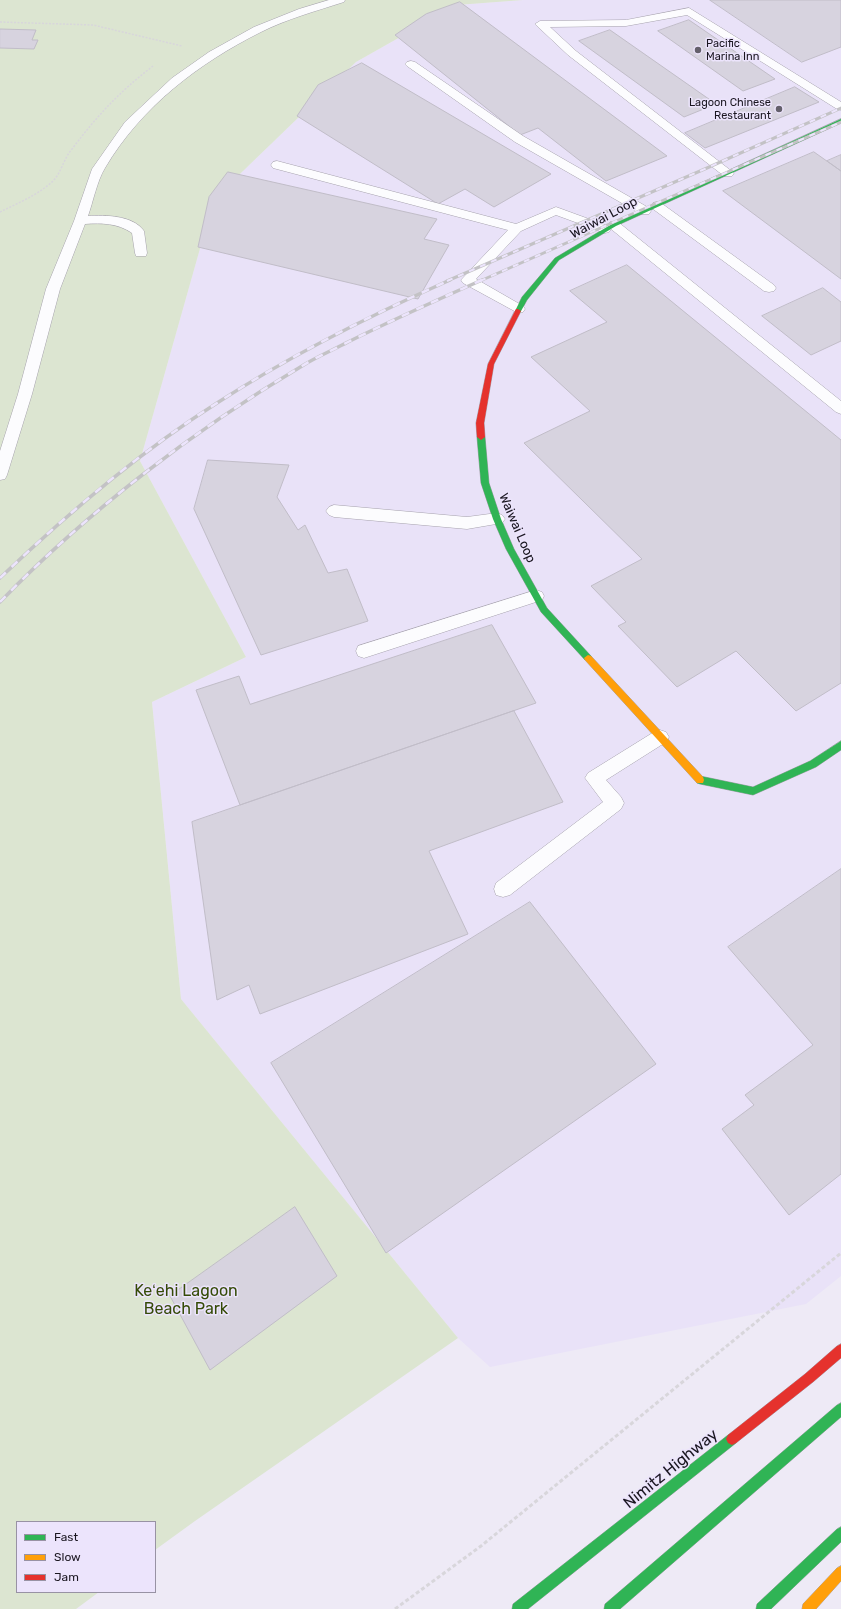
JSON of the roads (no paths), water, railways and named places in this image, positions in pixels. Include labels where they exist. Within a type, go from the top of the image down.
[{"type":"main road","name":"Waiwai Loop","points":[[841,121],[609,227],[558,259],[524,298],[491,364],[480,423],[485,483],[496,519],[510,550],[544,610],[701,781],[753,791],[813,764],[841,745]]},
{"type":"main road","name":"Nimitz Highway","points":[[518,1609],[809,1378],[841,1350]]},
{"type":"main road","points":[[610,1609],[841,1409]]},
{"type":"main road","points":[[762,1609],[841,1534]]},
{"type":"main road","points":[[808,1609],[841,1572]]},
{"type":"lane","points":[[0,475],[25,394],[53,289],[80,221],[98,169],[129,124],[176,80],[213,54],[258,29],[303,11],[340,0]]},
{"type":"lane","points":[[728,173],[572,53],[540,24],[626,23],[689,11],[841,107]]},
{"type":"lane","points":[[411,64],[519,139],[651,208],[769,288]]},
{"type":"lane","points":[[277,165],[517,228]]},
{"type":"lane","points":[[518,309],[468,280],[517,228],[556,211],[609,227],[841,409]]},
{"type":"lane","points":[[80,221],[101,219],[126,223],[138,231],[141,253]]},
{"type":"lane","points":[[334,511],[467,523],[496,519]]},
{"type":"lane","points":[[364,650],[536,596]]},
{"type":"lane","points":[[503,889],[615,803],[594,778],[660,737]]},
{"type":"railway","points":[[447,281],[841,108]]},
{"type":"railway","points":[[480,281],[841,122]]},
{"type":"railway","points":[[0,578],[104,485],[131,463],[188,422],[245,385],[302,352],[360,322],[450,280]]},
{"type":"railway","points":[[0,602],[69,536],[105,505],[143,474],[221,417],[313,360],[381,326],[482,280]]},
{"type":"place","name":"Pacific Marina Inn","points":[[698,50]]},
{"type":"place","name":"Lagoon Chinese Restaurant","points":[[779,109]]},
{"type":"park label","name":"Keʻehi Lagoon Beach Park","points":[[186,1300]]}]
